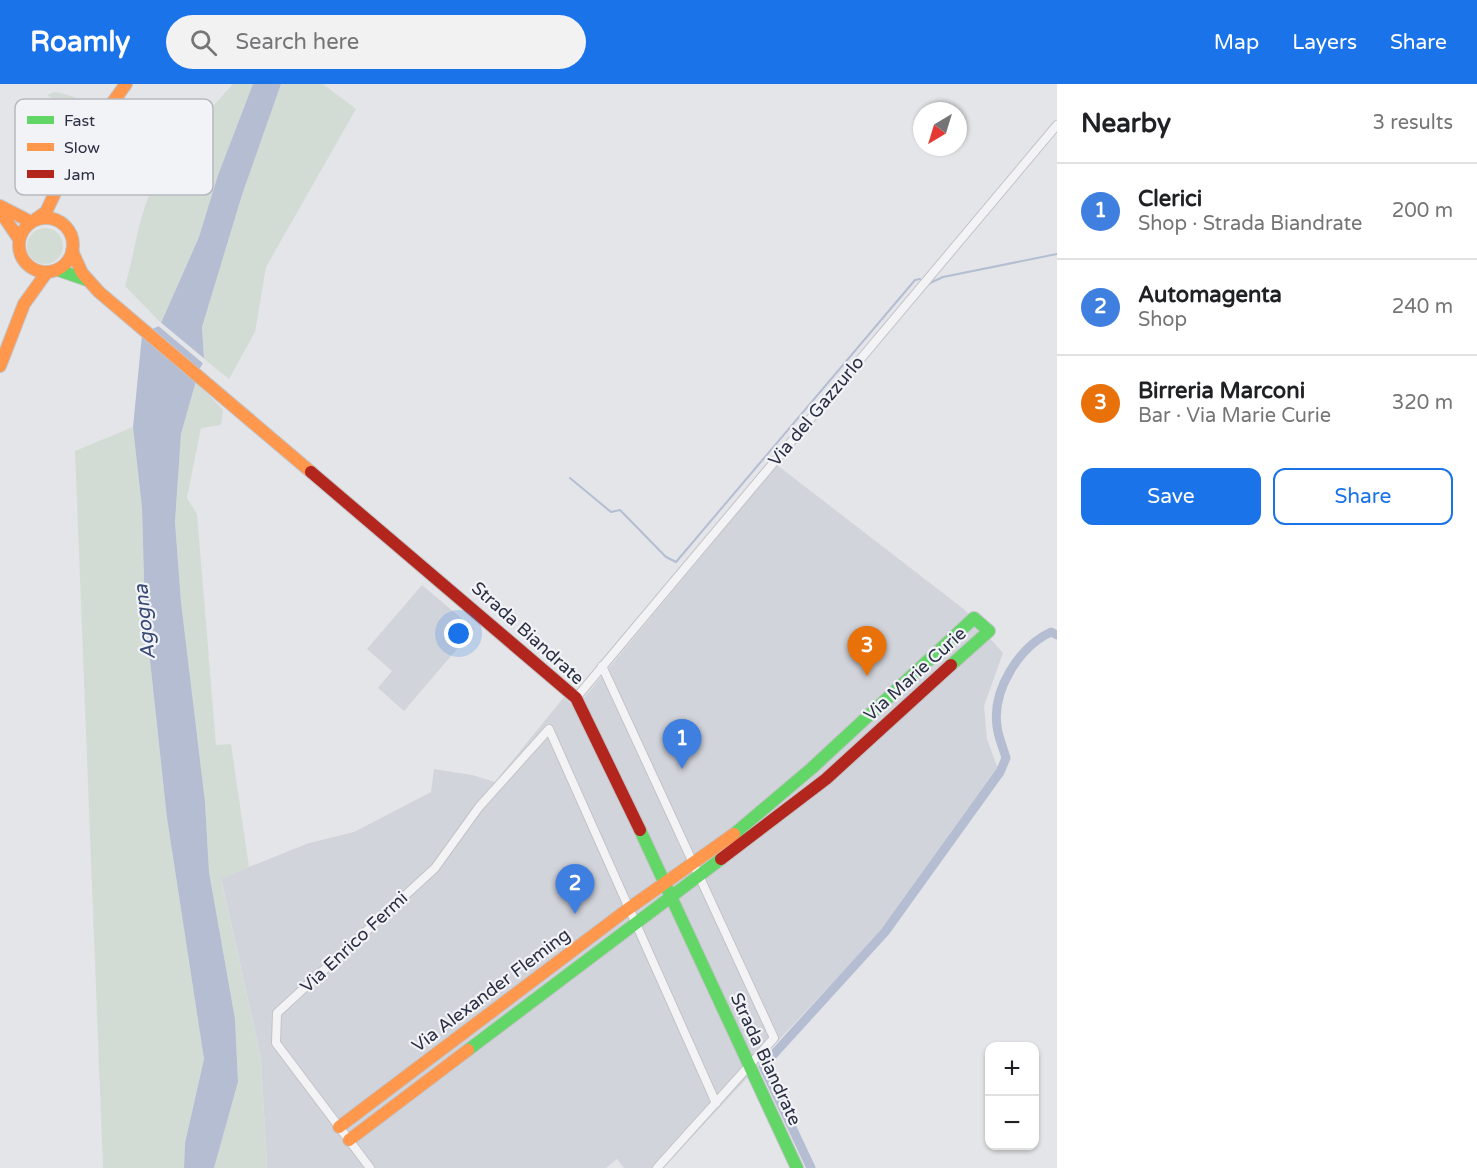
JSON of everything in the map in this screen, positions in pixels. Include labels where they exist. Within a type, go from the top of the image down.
[{"type":"main road","points":[[115,99],[126,84]]},
{"type":"main road","points":[[19,240],[34,220],[46,212],[55,195]]},
{"type":"main road","points":[[24,304],[40,278],[69,259],[72,251],[72,238],[65,226],[59,205],[60,195]]},
{"type":"main road","points":[[0,206],[21,219],[52,218],[65,226]]},
{"type":"main road","points":[[0,211],[16,231],[20,256],[25,263],[35,270],[53,271]]},
{"type":"main road","name":"Strada Biandrate","points":[[72,251],[75,261],[90,282],[137,325],[436,576],[576,698],[594,730],[797,1168]]},
{"type":"main road","points":[[0,366],[24,304],[28,284],[25,263]]},
{"type":"main road","name":"Strada Biandrate","points":[[53,271],[90,282]]},
{"type":"main road","name":"Via Marie Curie","points":[[665,882],[738,831],[812,768],[974,618],[989,631],[826,779],[671,897]]},
{"type":"main road","name":"Via Alexander Fleming","points":[[339,1127],[665,882]]},
{"type":"main road","name":"Via Alexander Fleming","points":[[349,1140],[671,897]]},
{"type":"street","name":"Via del Gazzurlo","points":[[576,698],[1057,125]]},
{"type":"street","points":[[602,666],[774,1038],[748,1064],[738,1080],[657,1168]]},
{"type":"street","name":"Via Enrico Fermi","points":[[370,1168],[276,1042],[277,1013],[435,868],[479,807],[549,729],[628,909]]},
{"type":"street","points":[[628,909],[716,1103]]},
{"type":"shaded area","points":[[233,84],[253,84],[213,191],[213,106]]},
{"type":"shaded area","points":[[281,84],[323,84],[356,109],[266,267],[255,332],[229,379],[204,359],[202,327],[242,195]]},
{"type":"shaded area","points":[[54,92],[77,99],[53,99],[47,95]]},
{"type":"shaded area","points":[[149,195],[212,195],[199,237],[161,323],[125,286]]},
{"type":"shaded area","points":[[45,228],[58,233],[63,246],[58,259],[45,264],[32,259],[27,246],[32,233]]},
{"type":"shaded area","points":[[196,381],[223,410],[221,425],[201,428],[187,498],[197,514],[216,745],[231,744],[249,867],[221,879],[261,1058],[267,1168],[214,1168],[238,1082],[235,1019],[209,872],[205,802],[181,602],[175,522],[181,434]]},
{"type":"shaded area","points":[[133,427],[142,508],[145,614],[167,818],[204,1059],[185,1143],[184,1168],[103,1168],[75,451]]},
{"type":"shaded area","points":[[777,465],[965,610],[1003,653],[984,706],[987,739],[998,769],[883,929],[761,1059],[755,1069],[583,699]]},
{"type":"shaded area","points":[[422,585],[474,629],[404,711],[378,688],[392,671],[367,649]]},
{"type":"shaded area","points":[[564,697],[573,706],[590,736],[748,1077],[663,1168],[624,1168],[617,1159],[606,1168],[267,1168],[261,1058],[221,878],[309,843],[354,832],[431,792],[434,769],[472,775],[495,782]]},
{"type":"water","points":[[253,84],[281,84],[242,195],[202,327],[204,359],[161,323],[199,237],[218,175]]},
{"type":"water","points":[[159,326],[203,363],[199,370],[150,330]]},
{"type":"water","points":[[142,335],[196,381],[181,434],[175,522],[181,602],[205,802],[209,872],[235,1019],[238,1082],[214,1168],[184,1168],[185,1143],[204,1059],[167,818],[145,614],[142,508],[133,427]]},
{"type":"pier","points":[[159,321],[206,360],[205,365],[156,324]]},
{"type":"waterway","points":[[928,284],[943,277],[1057,254]]},
{"type":"waterway","points":[[570,478],[611,512],[620,510],[666,557],[676,562],[915,280],[920,279]]},
{"type":"waterway","points":[[811,1168],[763,1066],[885,932],[1000,772],[1006,758],[998,730],[997,712],[1003,684],[1028,648],[1051,632],[1057,635]]},
{"type":"traffic: fast","points":[[58,270],[87,280]]},
{"type":"traffic: fast","points":[[734,834],[812,768],[974,618],[989,631],[951,665]]},
{"type":"traffic: fast","points":[[640,830],[797,1168]]},
{"type":"traffic: fast","points":[[468,1050],[721,859]]},
{"type":"traffic: slow","points":[[115,99],[126,84]]},
{"type":"traffic: slow","points":[[36,219],[46,212],[54,195]]},
{"type":"traffic: slow","points":[[0,206],[31,222]]},
{"type":"traffic: slow","points":[[0,211],[19,239]]},
{"type":"traffic: slow","points":[[41,218],[51,218],[61,222],[69,230],[73,245],[69,260],[61,268],[51,272],[41,272],[31,268],[23,260],[19,250],[19,240],[23,230],[31,222],[41,218]]},
{"type":"traffic: slow","points":[[72,251],[82,273],[99,292],[311,472]]},
{"type":"traffic: slow","points":[[0,366],[24,304],[47,272]]},
{"type":"traffic: slow","points":[[339,1127],[628,909],[734,834]]},
{"type":"traffic: slow","points":[[349,1140],[468,1050]]},
{"type":"traffic: jam","points":[[311,472],[576,698],[640,830]]},
{"type":"traffic: jam","points":[[721,859],[826,779],[951,665]]},
{"type":"place","name":"Birreria Marconi","points":[[867,676]]},
{"type":"place","name":"Clerici","points":[[682,769]]},
{"type":"place","name":"Automagenta","points":[[575,914]]},
{"type":"water label","name":"Agogna","points":[[145,622]]}]
